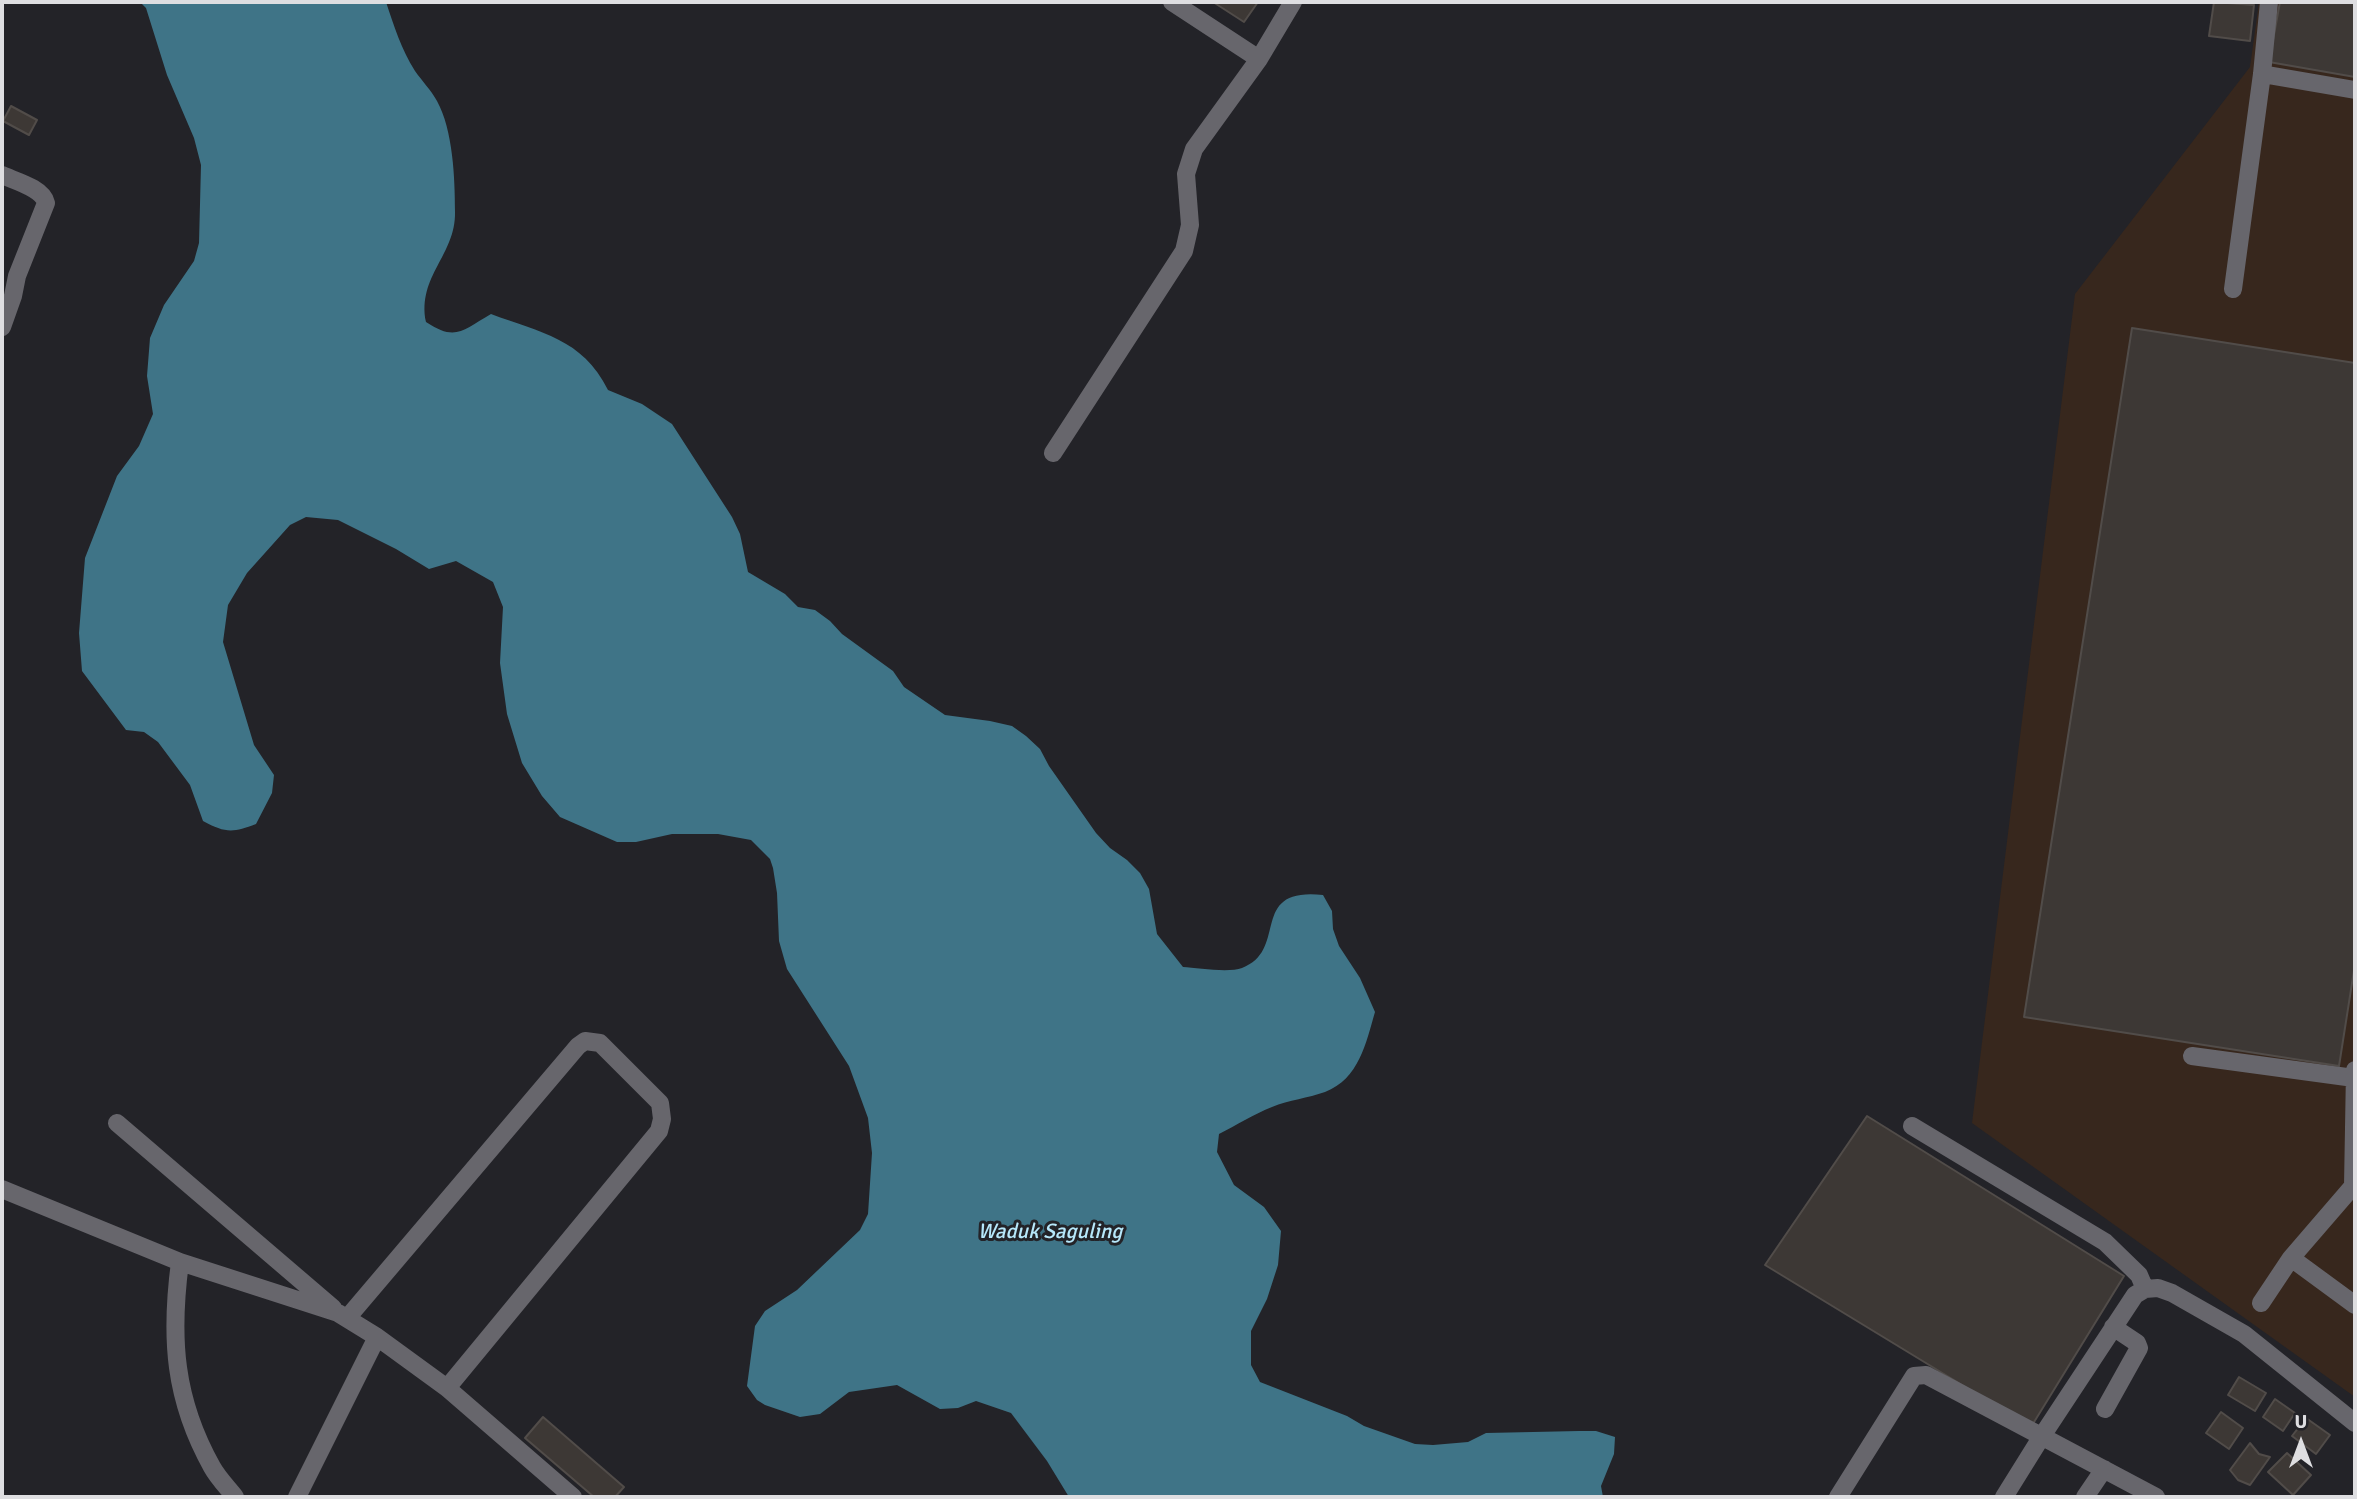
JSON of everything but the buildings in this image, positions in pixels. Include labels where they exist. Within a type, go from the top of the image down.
[{"type":"street","points":[[1172,2],[1259,59]]},
{"type":"street","points":[[1053,453],[1185,251],[1190,225],[1186,174],[1194,149],[1259,59],[1293,2]]},
{"type":"street","points":[[2233,289],[2269,2]]},
{"type":"street","points":[[2262,74],[2355,90]]},
{"type":"street","points":[[2,175],[37,191],[46,203],[17,276],[2,327]]},
{"type":"street","points":[[343,1315],[578,1046],[585,1041],[600,1043],[660,1103],[662,1119],[659,1131],[447,1388]]},
{"type":"street","points":[[2192,1055],[2355,1074],[2354,1188],[2291,1258],[2261,1303]]},
{"type":"street","points":[[117,1123],[343,1315],[447,1388],[573,1497]]},
{"type":"street","points":[[1912,1126],[2105,1242],[2139,1275],[2145,1289]]},
{"type":"street","points":[[2,1189],[180,1262],[343,1315]]},
{"type":"street","points":[[2291,1258],[2355,1305]]},
{"type":"street","points":[[180,1262],[173,1334],[186,1406],[213,1468],[235,1497]]},
{"type":"street","points":[[2004,1497],[2113,1327],[2135,1295],[2145,1289],[2158,1288],[2172,1293],[2244,1334],[2355,1423]]},
{"type":"street","points":[[2105,1409],[2140,1348],[2137,1343],[2113,1327]]},
{"type":"street","points":[[297,1497],[377,1337]]},
{"type":"street","points":[[1838,1497],[1914,1376],[1926,1375],[2156,1497]]},
{"type":"street","points":[[2085,1497],[2104,1469]]},
{"type":"shaded area","points":[[2259,2],[2355,2],[2355,1397],[1972,1123],[2075,294],[2250,67]]},
{"type":"water","name":"Waduk Saguling","points":[[140,2],[386,2],[406,54],[435,97],[442,113],[447,126],[454,170],[454,227],[427,291],[426,322],[445,331],[459,332],[491,314],[543,333],[573,348],[586,359],[608,390],[642,404],[672,424],[732,517],[740,534],[748,572],[785,594],[798,607],[815,610],[842,634],[893,671],[904,687],[945,715],[1012,726],[1026,736],[1040,749],[1096,833],[1140,873],[1149,889],[1157,934],[1183,967],[1221,970],[1242,968],[1256,959],[1264,948],[1277,910],[1285,900],[1300,895],[1323,895],[1332,911],[1333,929],[1339,946],[1360,978],[1375,1012],[1359,1059],[1337,1086],[1272,1107],[1219,1134],[1217,1152],[1234,1185],[1264,1207],[1281,1231],[1278,1265],[1267,1299],[1251,1331],[1251,1365],[1260,1382],[1347,1416],[1364,1426],[1415,1444],[1468,1442],[1486,1433],[1596,1431],[1615,1437],[1614,1454],[1601,1486],[1603,1497],[1069,1497],[1047,1461],[1011,1413],[976,1401],[958,1408],[940,1409],[897,1385],[849,1392],[820,1414],[800,1417],[757,1400],[747,1386],[755,1326],[765,1311],[797,1290],[860,1230],[868,1214],[872,1153],[868,1118],[849,1066],[787,969],[779,941],[777,893],[770,859],[751,840],[718,834],[672,834],[636,842],[617,842],[560,817],[542,796],[522,763],[507,714],[500,663],[503,607],[493,582],[456,561],[429,569],[338,520],[306,517],[290,525],[247,573],[228,605],[223,642],[254,745],[274,775],[272,793],[256,824],[229,830],[203,821],[190,785],[158,742],[144,732],[126,730],[82,671],[79,633],[85,558],[117,476],[139,446],[153,414],[147,376],[150,338],[164,305],[194,261],[199,243],[201,165],[194,138],[167,75],[146,8]]}]
